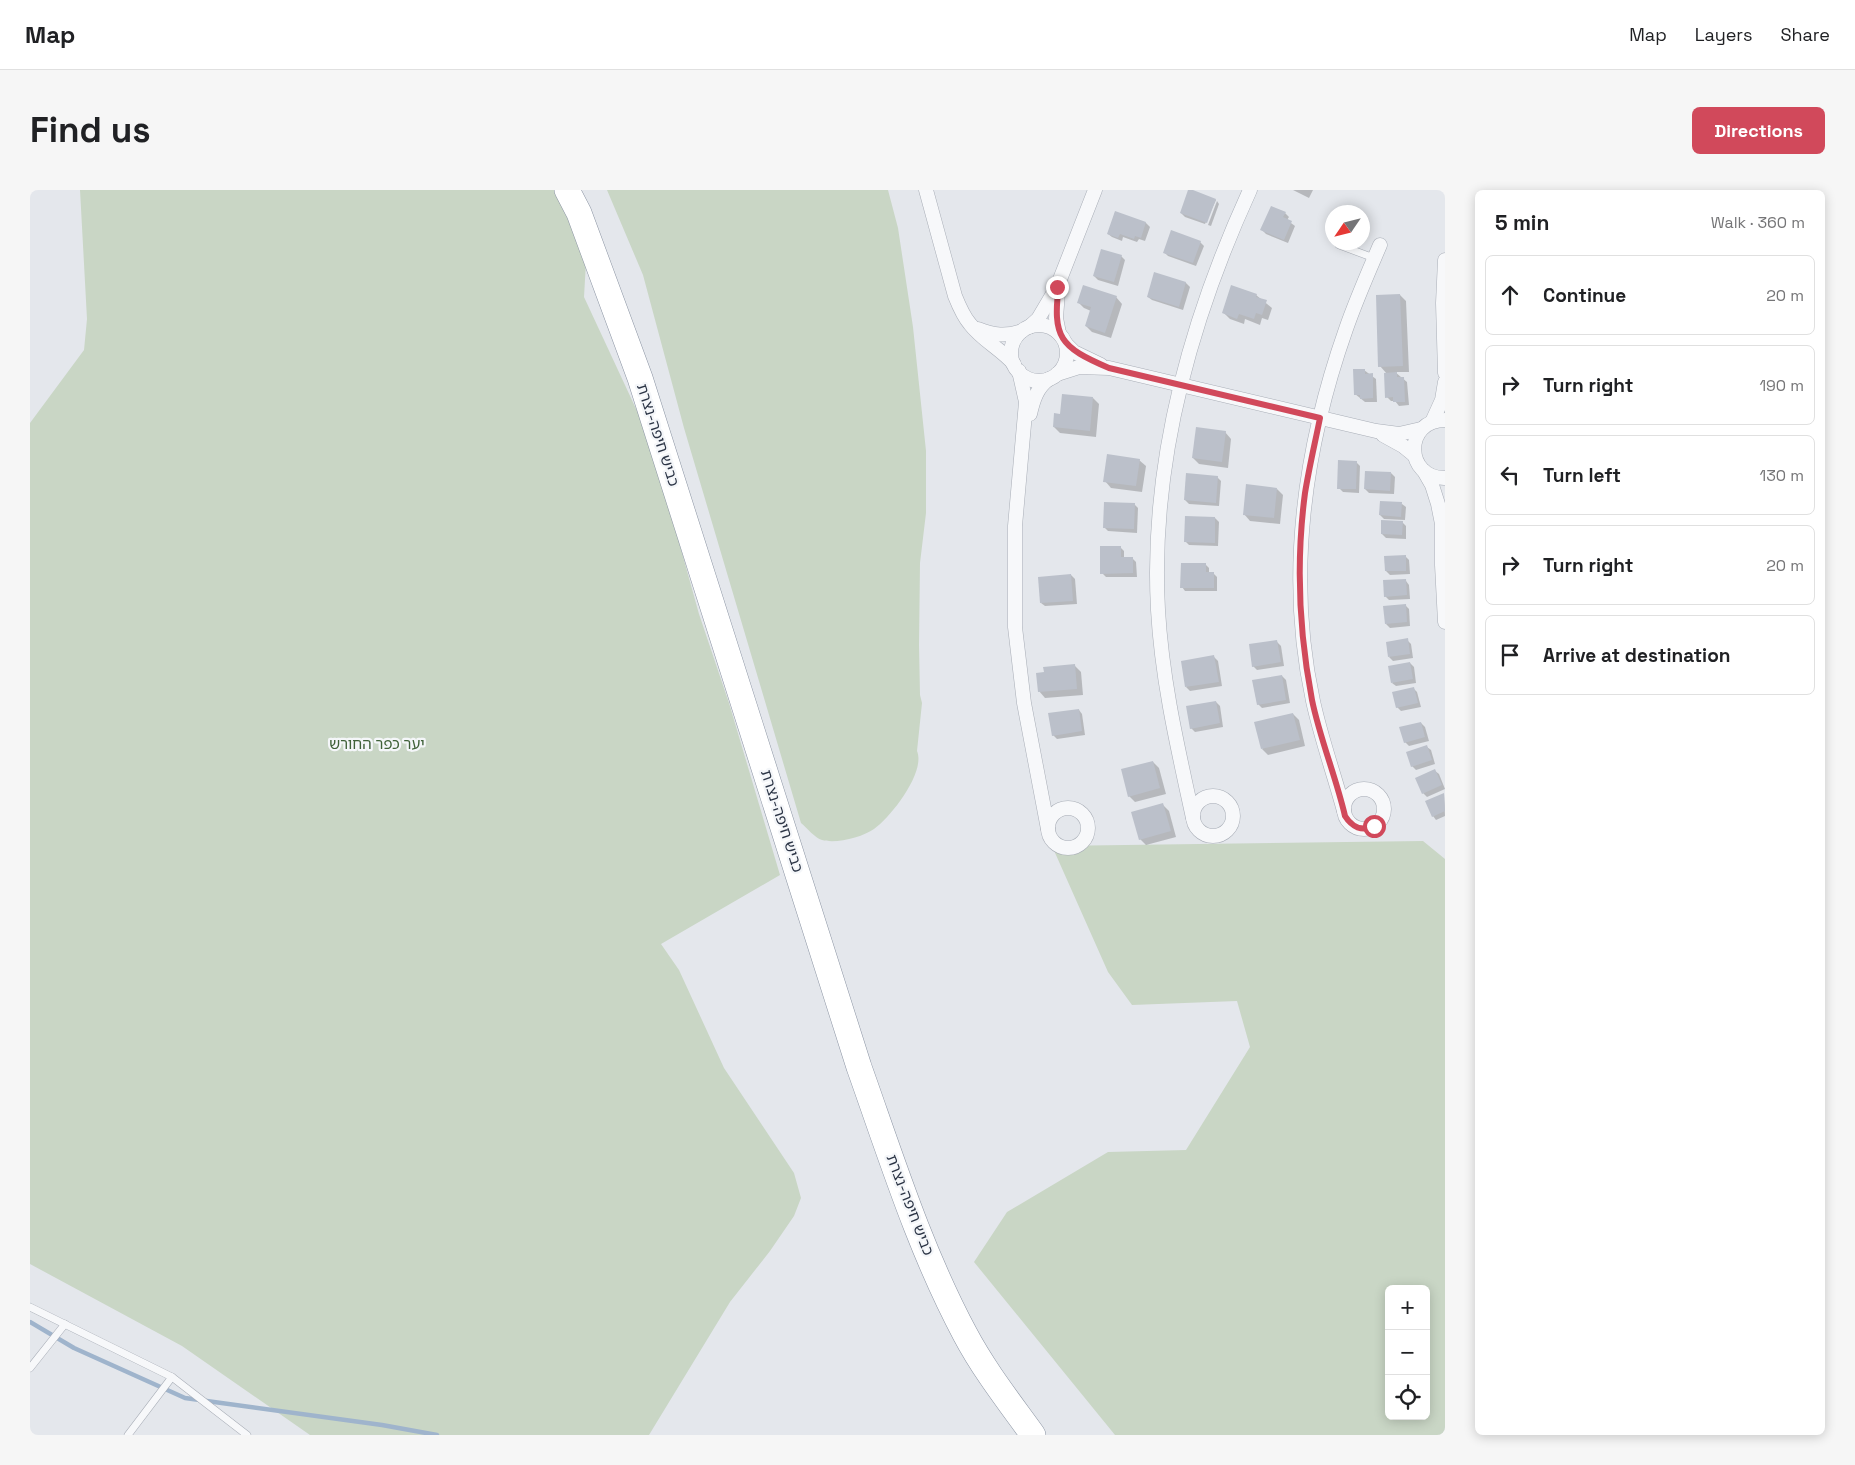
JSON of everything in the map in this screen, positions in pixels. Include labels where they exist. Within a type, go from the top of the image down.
[{"type":"highway","name":"כביש חיפה-נצרת","points":[[567,190],[579,213],[640,378],[859,1067],[899,1180],[925,1247],[966,1335],[1003,1393],[1033,1435]]},
{"type":"street","points":[[926,190],[955,296],[966,318],[979,334],[1030,379],[1039,381],[1079,367],[1109,368]]},
{"type":"street","points":[[1038,780],[1044,792],[1056,805],[1076,810],[1084,816],[1087,832],[1082,842],[1073,847],[1062,847],[1052,840],[1038,780],[1024,702],[1015,627],[1015,526],[1026,402],[1012,350],[1014,341],[1038,319],[1059,284],[1095,190]]},
{"type":"street","points":[[1181,767],[1190,785],[1197,792],[1210,797],[1221,798],[1229,805],[1232,815],[1230,826],[1218,836],[1207,835],[1197,829],[1193,818],[1181,767],[1166,684],[1158,611],[1157,580],[1164,468],[1180,385],[1219,264],[1250,190]]},
{"type":"street","points":[[1344,811],[1347,799],[1355,792],[1367,790],[1376,794],[1383,803],[1384,808],[1378,823],[1369,828],[1358,828],[1348,822],[1344,811],[1313,701],[1303,639],[1300,604],[1300,564],[1305,492],[1320,418],[1345,330],[1377,251]]},
{"type":"street","points":[[1445,260],[1443,302],[1445,373]]},
{"type":"street","points":[[1023,439],[1038,390],[1042,384],[1063,367],[1066,358],[1056,318],[1059,284]]},
{"type":"street","points":[[966,318],[987,333],[1005,335],[1043,325],[1052,328],[1062,339],[1089,360],[1109,368],[1376,431],[1399,434],[1433,424]]},
{"type":"street","points":[[1445,382],[1442,400],[1433,424],[1416,437],[1414,446],[1414,455],[1424,472],[1444,517],[1445,622]]},
{"type":"street","points":[[1376,431],[1403,446],[1414,455]]},
{"type":"street","points":[[1424,472],[1445,478]]},
{"type":"street","points":[[1334,777],[1346,788],[1355,792]]},
{"type":"street","points":[[1193,818],[1199,802],[1210,797]]},
{"type":"street","points":[[1048,829],[1051,818],[1059,810],[1065,808]]},
{"type":"lane","points":[[1370,250],[1377,251]]},
{"type":"lane","points":[[30,1307],[172,1377],[246,1435]]},
{"type":"lane","points":[[30,1368],[65,1324]]},
{"type":"lane","points":[[128,1435],[172,1377]]},
{"type":"green space","name":"יער כפר החורש","points":[[80,190],[556,190],[586,262],[584,297],[651,441],[699,614],[729,703],[780,875],[661,944],[679,970],[724,1068],[794,1173],[801,1198],[794,1216],[770,1251],[730,1302],[649,1435],[310,1435],[182,1346],[30,1264],[30,423],[84,350],[87,319]]},
{"type":"green space","points":[[607,190],[888,190],[898,228],[913,327],[926,451],[926,513],[920,563],[919,645],[920,695],[922,703],[917,751],[918,760],[912,782],[889,815],[874,829],[863,835],[834,841],[822,840],[801,823],[684,428],[643,275]]},
{"type":"green space","points":[[1423,841],[1445,859],[1445,1435],[1115,1435],[974,1262],[1007,1212],[1108,1152],[1186,1150],[1250,1047],[1237,1001],[1132,1005],[1108,972],[1052,846]]},
{"type":"building","points":[[1188,190],[1193,190],[1216,199],[1207,223],[1180,213]]},
{"type":"building","points":[[1271,206],[1286,212],[1283,217],[1292,221],[1284,240],[1260,230]]},
{"type":"building","points":[[1115,211],[1146,222],[1141,238],[1135,236],[1134,239],[1120,234],[1118,238],[1107,234]]},
{"type":"building","points":[[1171,230],[1201,241],[1193,263],[1163,253]]},
{"type":"building","points":[[1101,249],[1122,255],[1114,282],[1093,276]]},
{"type":"building","points":[[1154,272],[1186,282],[1179,307],[1147,297]]},
{"type":"building","points":[[1083,285],[1117,296],[1105,333],[1085,326],[1091,307],[1077,303]]},
{"type":"building","points":[[1231,285],[1257,294],[1256,297],[1267,300],[1262,315],[1256,313],[1254,319],[1239,314],[1237,319],[1222,313]]},
{"type":"building","points":[[1400,294],[1403,366],[1378,367],[1376,295]]},
{"type":"building","points":[[1353,369],[1365,369],[1365,374],[1373,373],[1373,398],[1360,399],[1360,395],[1354,395]]},
{"type":"building","points":[[1397,372],[1397,377],[1404,377],[1405,402],[1393,402],[1393,397],[1385,398],[1384,373]]},
{"type":"building","points":[[1062,394],[1093,397],[1090,431],[1053,427],[1054,413],[1060,414]]},
{"type":"building","points":[[1196,427],[1226,431],[1222,462],[1192,458]]},
{"type":"building","points":[[1107,454],[1140,459],[1136,486],[1103,482]]},
{"type":"building","points":[[1338,460],[1357,461],[1356,489],[1337,489]]},
{"type":"building","points":[[1365,471],[1391,472],[1390,491],[1364,489]]},
{"type":"building","points":[[1186,473],[1218,476],[1216,503],[1184,500]]},
{"type":"building","points":[[1246,484],[1277,488],[1274,518],[1243,515]]},
{"type":"building","points":[[1380,501],[1402,502],[1401,517],[1379,515]]},
{"type":"building","points":[[1104,502],[1135,503],[1134,529],[1103,528]]},
{"type":"building","points":[[1185,516],[1215,517],[1215,543],[1184,542]]},
{"type":"building","points":[[1381,520],[1403,521],[1402,535],[1381,534]]},
{"type":"building","points":[[1100,546],[1121,546],[1121,557],[1133,557],[1133,573],[1100,574]]},
{"type":"building","points":[[1406,555],[1406,571],[1385,571],[1384,556]]},
{"type":"building","points":[[1181,563],[1206,563],[1206,572],[1214,572],[1214,588],[1180,588]]},
{"type":"building","points":[[1071,574],[1073,601],[1040,603],[1038,577]]},
{"type":"building","points":[[1406,579],[1407,595],[1384,597],[1383,580]]},
{"type":"building","points":[[1406,604],[1407,622],[1385,624],[1383,606]]},
{"type":"building","points":[[1408,638],[1410,654],[1388,657],[1386,642]]},
{"type":"building","points":[[1277,640],[1281,662],[1252,667],[1249,644]]},
{"type":"building","points":[[1214,655],[1219,682],[1185,687],[1181,661]]},
{"type":"building","points":[[1410,662],[1413,679],[1391,683],[1388,666]]},
{"type":"building","points":[[1075,664],[1077,689],[1038,692],[1036,673],[1044,672],[1043,667]]},
{"type":"building","points":[[1282,675],[1286,700],[1257,705],[1252,680]]},
{"type":"building","points":[[1414,687],[1418,703],[1396,708],[1392,692]]},
{"type":"building","points":[[1216,701],[1220,723],[1190,729],[1186,706]]},
{"type":"building","points":[[1079,709],[1082,731],[1052,736],[1048,713]]},
{"type":"building","points":[[1293,713],[1300,740],[1261,749],[1254,722]]},
{"type":"building","points":[[1421,722],[1425,737],[1404,743],[1399,727]]},
{"type":"building","points":[[1427,745],[1432,760],[1411,767],[1406,752]]},
{"type":"building","points":[[1153,761],[1160,788],[1128,797],[1121,769]]},
{"type":"building","points":[[1435,769],[1442,785],[1422,794],[1415,778]]},
{"type":"building","points":[[1444,793],[1445,811],[1432,817],[1425,801]]},
{"type":"building","points":[[1163,803],[1171,831],[1139,840],[1131,812]]},
{"type":"waterway","points":[[30,1322],[74,1348],[185,1398],[382,1425],[437,1435]]},
{"type":"route","points":[[1057,287],[1059,284],[1056,318],[1059,333],[1074,352],[1089,360],[1109,368],[1320,418],[1305,492],[1300,564],[1300,604],[1307,670],[1321,735],[1345,816],[1348,822],[1358,828],[1364,829],[1374,826]]}]
